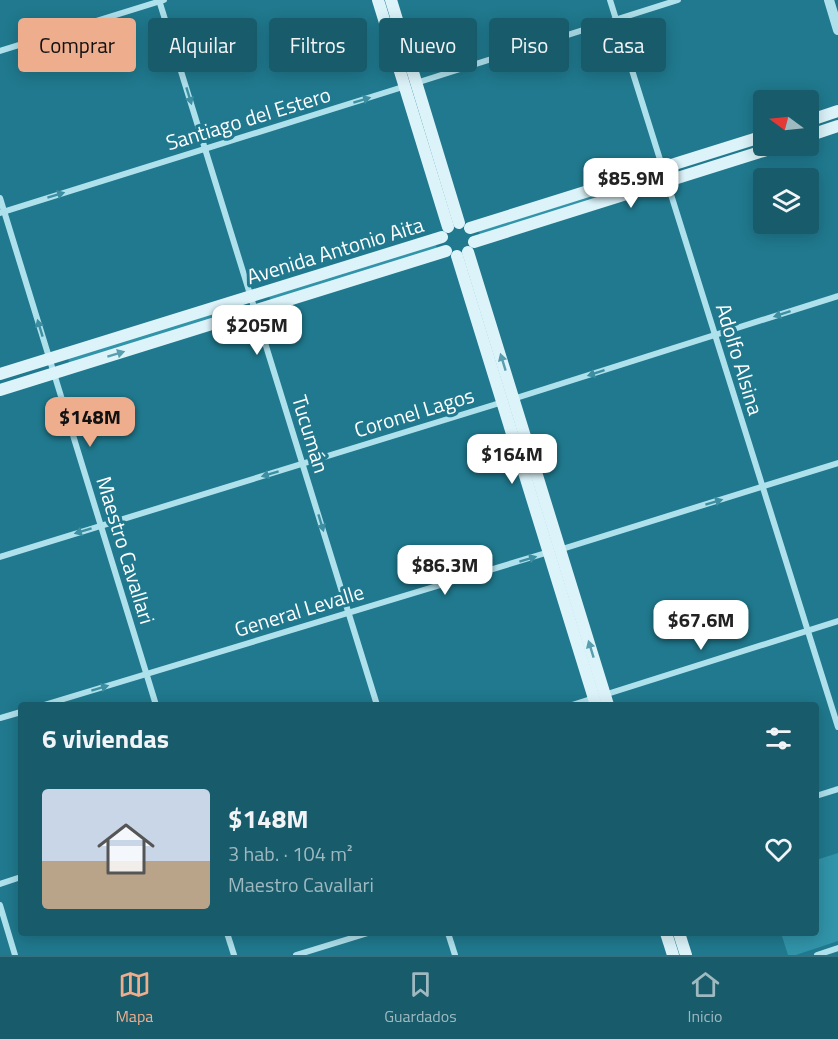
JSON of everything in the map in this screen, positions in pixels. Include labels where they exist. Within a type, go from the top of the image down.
[{"type":"main road","points":[[378,0],[410,85],[455,229]]},
{"type":"main road","points":[[390,0],[410,85]]},
{"type":"main road","points":[[819,117],[838,111]]},
{"type":"main road","points":[[819,132],[838,126]]},
{"type":"main road","name":"Avenida Antonio Aita","points":[[0,374],[251,296],[455,229],[663,169],[753,140]]},
{"type":"main road","name":"Avenida Antonio Aita","points":[[0,390],[461,250],[753,154]]},
{"type":"main road","points":[[455,229],[443,246],[461,250]]},
{"type":"main road","points":[[455,229],[474,236],[461,250]]},
{"type":"main road","points":[[461,250],[601,701]]},
{"type":"main road","points":[[667,936],[673,955]]},
{"type":"main road","points":[[680,936],[686,955]]},
{"type":"street","points":[[0,51],[161,0]]},
{"type":"street","name":"Tucumán","points":[[161,0],[376,702]]},
{"type":"street","name":"Adolfo Alsina","points":[[610,0],[615,18]]},
{"type":"street","name":"Santiago del Estero","points":[[622,18],[678,0]]},
{"type":"street","points":[[829,0],[838,30]]},
{"type":"street","name":"Santiago del Estero","points":[[2,212],[581,31]]},
{"type":"street","name":"Adolfo Alsina","points":[[632,72],[838,727]]},
{"type":"street","name":"Maestro Cavallari","points":[[0,198],[2,212],[50,359],[155,702]]},
{"type":"street","name":"Coronel Lagos","points":[[0,557],[838,296]]},
{"type":"street","name":"General Levalle","points":[[54,702],[838,463]]},
{"type":"street","points":[[601,701],[838,621]]},
{"type":"street","points":[[0,718],[18,713]]},
{"type":"street","points":[[819,795],[838,789]]},
{"type":"street","points":[[0,884],[18,878]]},
{"type":"street","points":[[0,905],[15,955]]},
{"type":"street","points":[[228,936],[234,955]]},
{"type":"street","points":[[296,955],[358,936]]},
{"type":"street","points":[[449,936],[455,955]]},
{"type":"street","points":[[817,955],[838,948]]},
{"type":"shaded area","points":[[647,177],[649,182],[480,236],[479,231]]},
{"type":"shaded area","points":[[436,244],[437,250],[271,301],[269,296]]},
{"type":"shaded area","points":[[234,307],[236,312],[69,363],[68,358]]},
{"type":"shaded area","points":[[838,853],[838,941],[796,955],[788,955],[782,936],[819,936],[819,859]]}]
